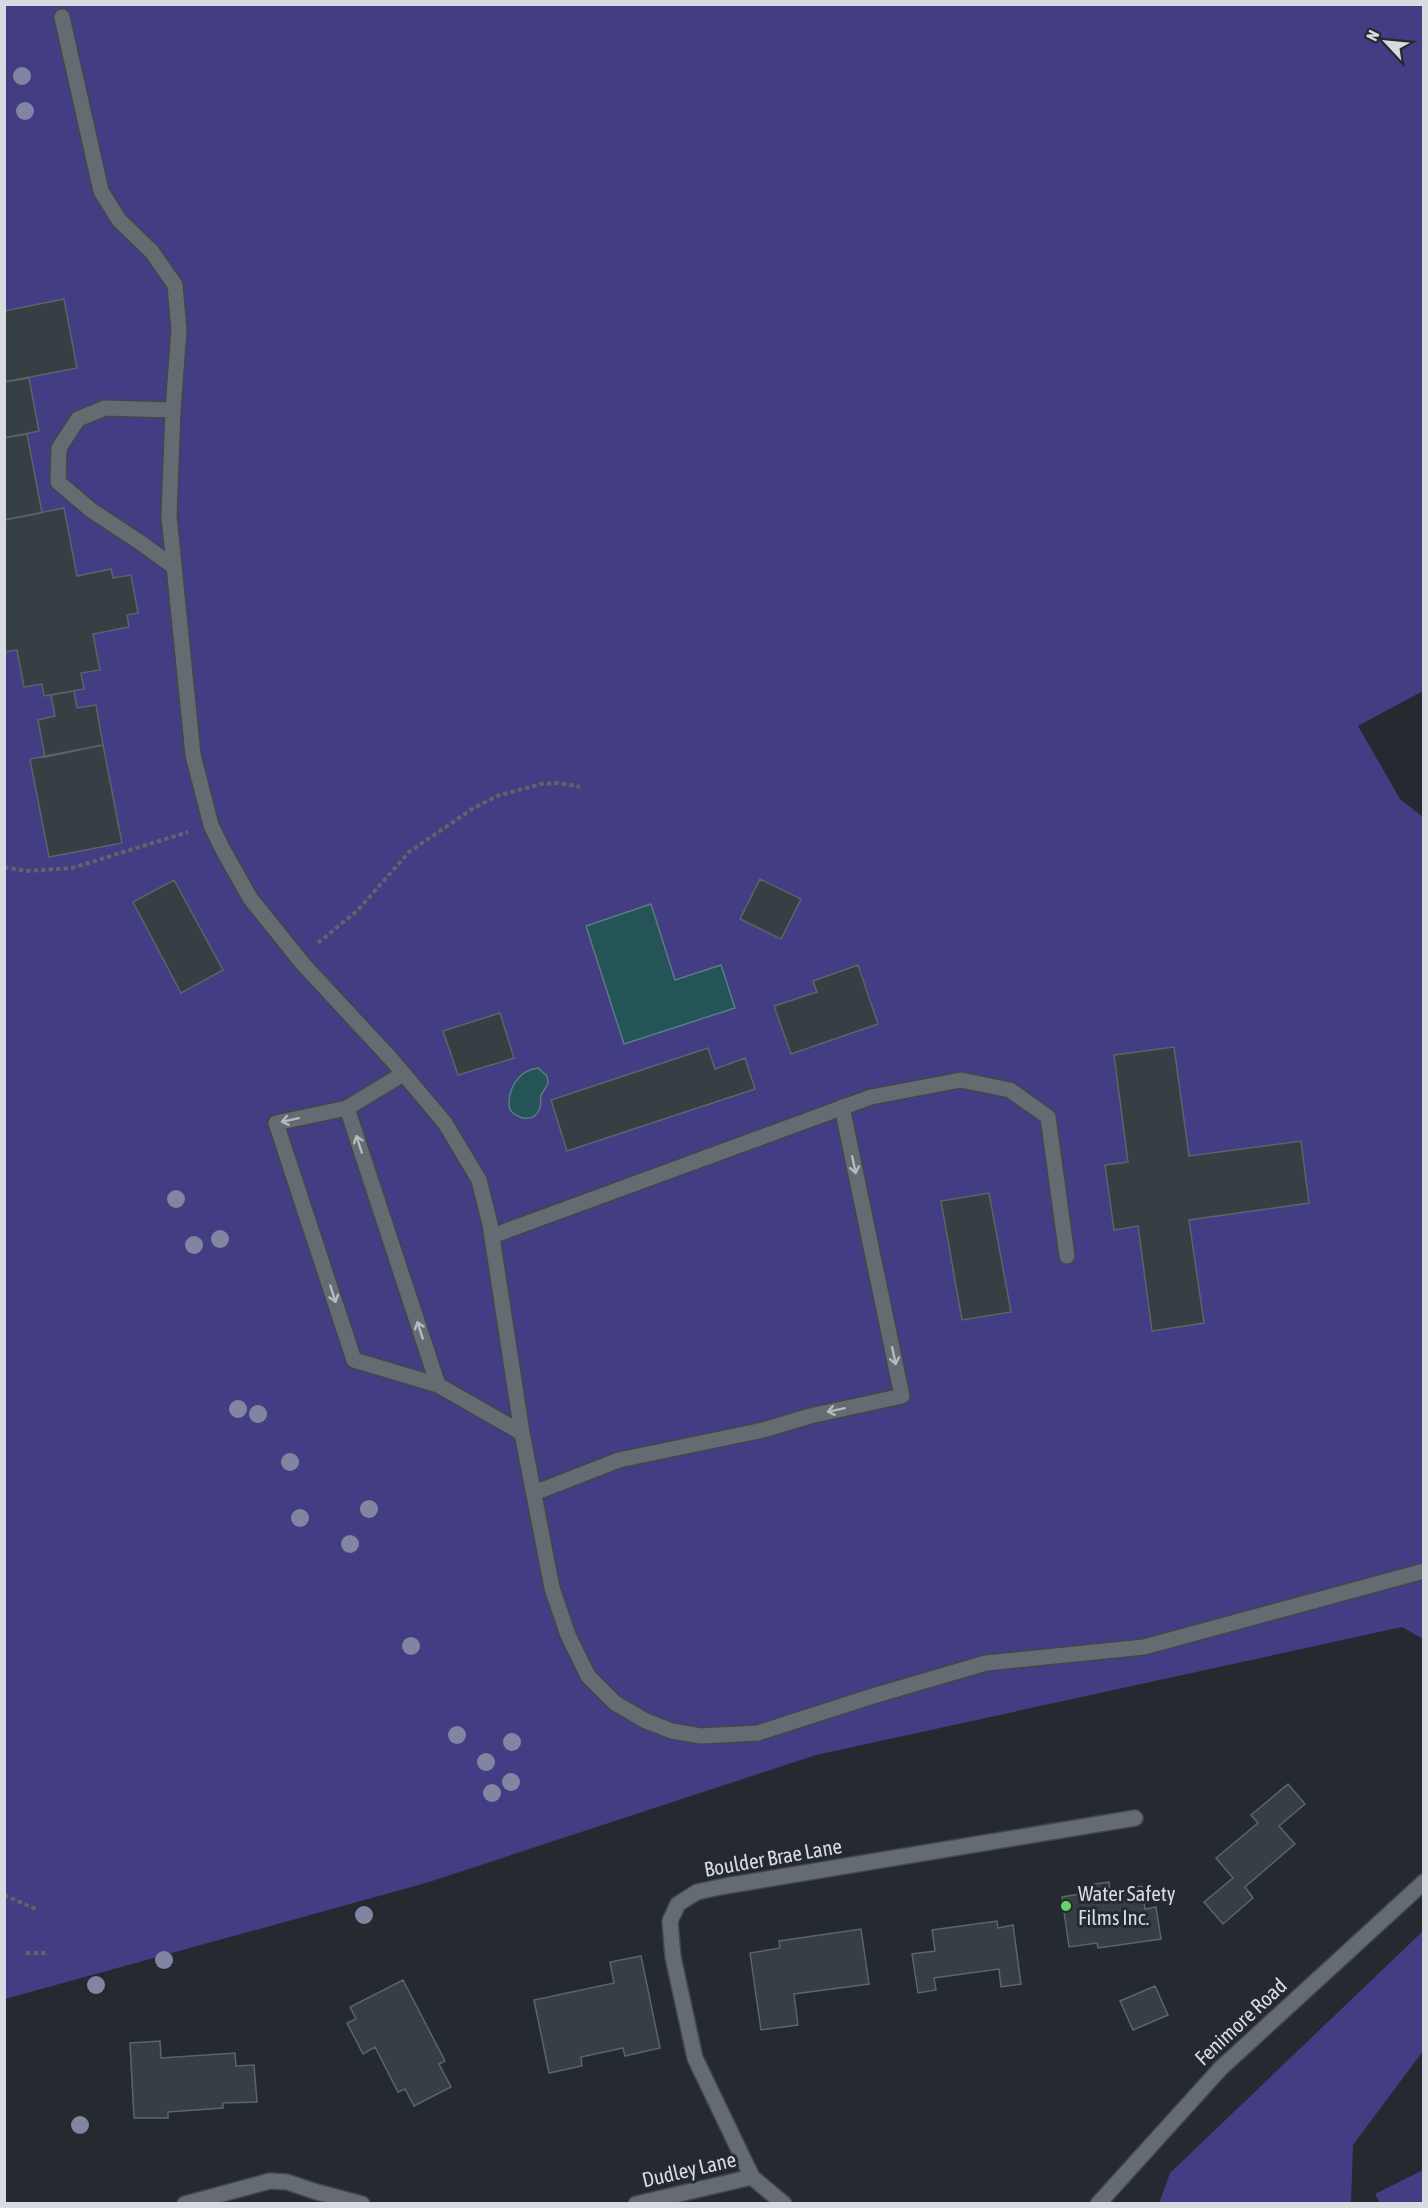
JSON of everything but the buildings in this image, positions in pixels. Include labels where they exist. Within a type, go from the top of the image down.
[{"type":"street","points":[[62,17],[100,191],[119,220],[152,252],[176,285],[179,330],[169,516],[193,755],[211,825],[250,898],[299,960],[446,1123],[479,1180],[492,1236],[522,1433],[552,1588],[568,1635],[588,1676],[615,1703],[646,1721],[672,1731],[702,1736],[758,1732],[986,1662],[1144,1647],[1424,1571]]},
{"type":"street","points":[[173,410],[105,408],[78,419],[59,448],[58,482],[91,510],[174,567]]},
{"type":"street","points":[[403,1074],[347,1108],[276,1123],[354,1360],[438,1385],[522,1433]]},
{"type":"street","points":[[492,1236],[871,1097],[961,1080],[1010,1090],[1048,1117],[1067,1256]]},
{"type":"street","points":[[534,1493],[619,1460],[763,1430],[810,1416],[902,1396],[843,1107]]},
{"type":"street","points":[[347,1108],[438,1385]]},
{"type":"street","name":"Boulder Brae Lane","points":[[784,2204],[752,2177],[695,2058],[673,1958],[670,1921],[678,1904],[697,1892],[725,1886],[1135,1818]]},
{"type":"street","name":"Fenimore Road","points":[[1098,2204],[1221,2068],[1424,1882]]},
{"type":"street","name":"Dudley Lane","points":[[636,2204],[752,2177]]},
{"type":"street","points":[[185,2204],[252,2184],[270,2181],[287,2182],[362,2204]]},
{"type":"path","points":[[299,960],[358,910],[409,852],[472,809],[497,796],[541,784],[560,783],[580,787]]},
{"type":"path","points":[[4,867],[25,871],[72,868],[211,825]]},
{"type":"path","points":[[4,1895],[36,1909]]},
{"type":"path","points":[[26,1953],[46,1953]]},
{"type":"shaded area","points":[[5,5],[1423,5],[1423,691],[1358,726],[1400,799],[1423,817],[1423,1639],[1402,1627],[816,1755],[426,1883],[5,1999]]},
{"type":"shaded area","points":[[1423,1931],[1423,2051],[1353,2145],[1351,2203],[1159,2203],[1170,2173]]},
{"type":"shaded area","points":[[1423,2170],[1423,2203],[1380,2203],[1375,2194]]},
{"type":"water","points":[[651,904],[675,980],[721,965],[735,1008],[624,1044],[586,926]]},
{"type":"water","points":[[538,1068],[547,1076],[548,1082],[541,1095],[540,1108],[533,1117],[517,1116],[510,1110],[512,1089],[519,1077]]},
{"type":"place","name":"Water Safety Films Inc.","points":[[1066,1906]]}]
